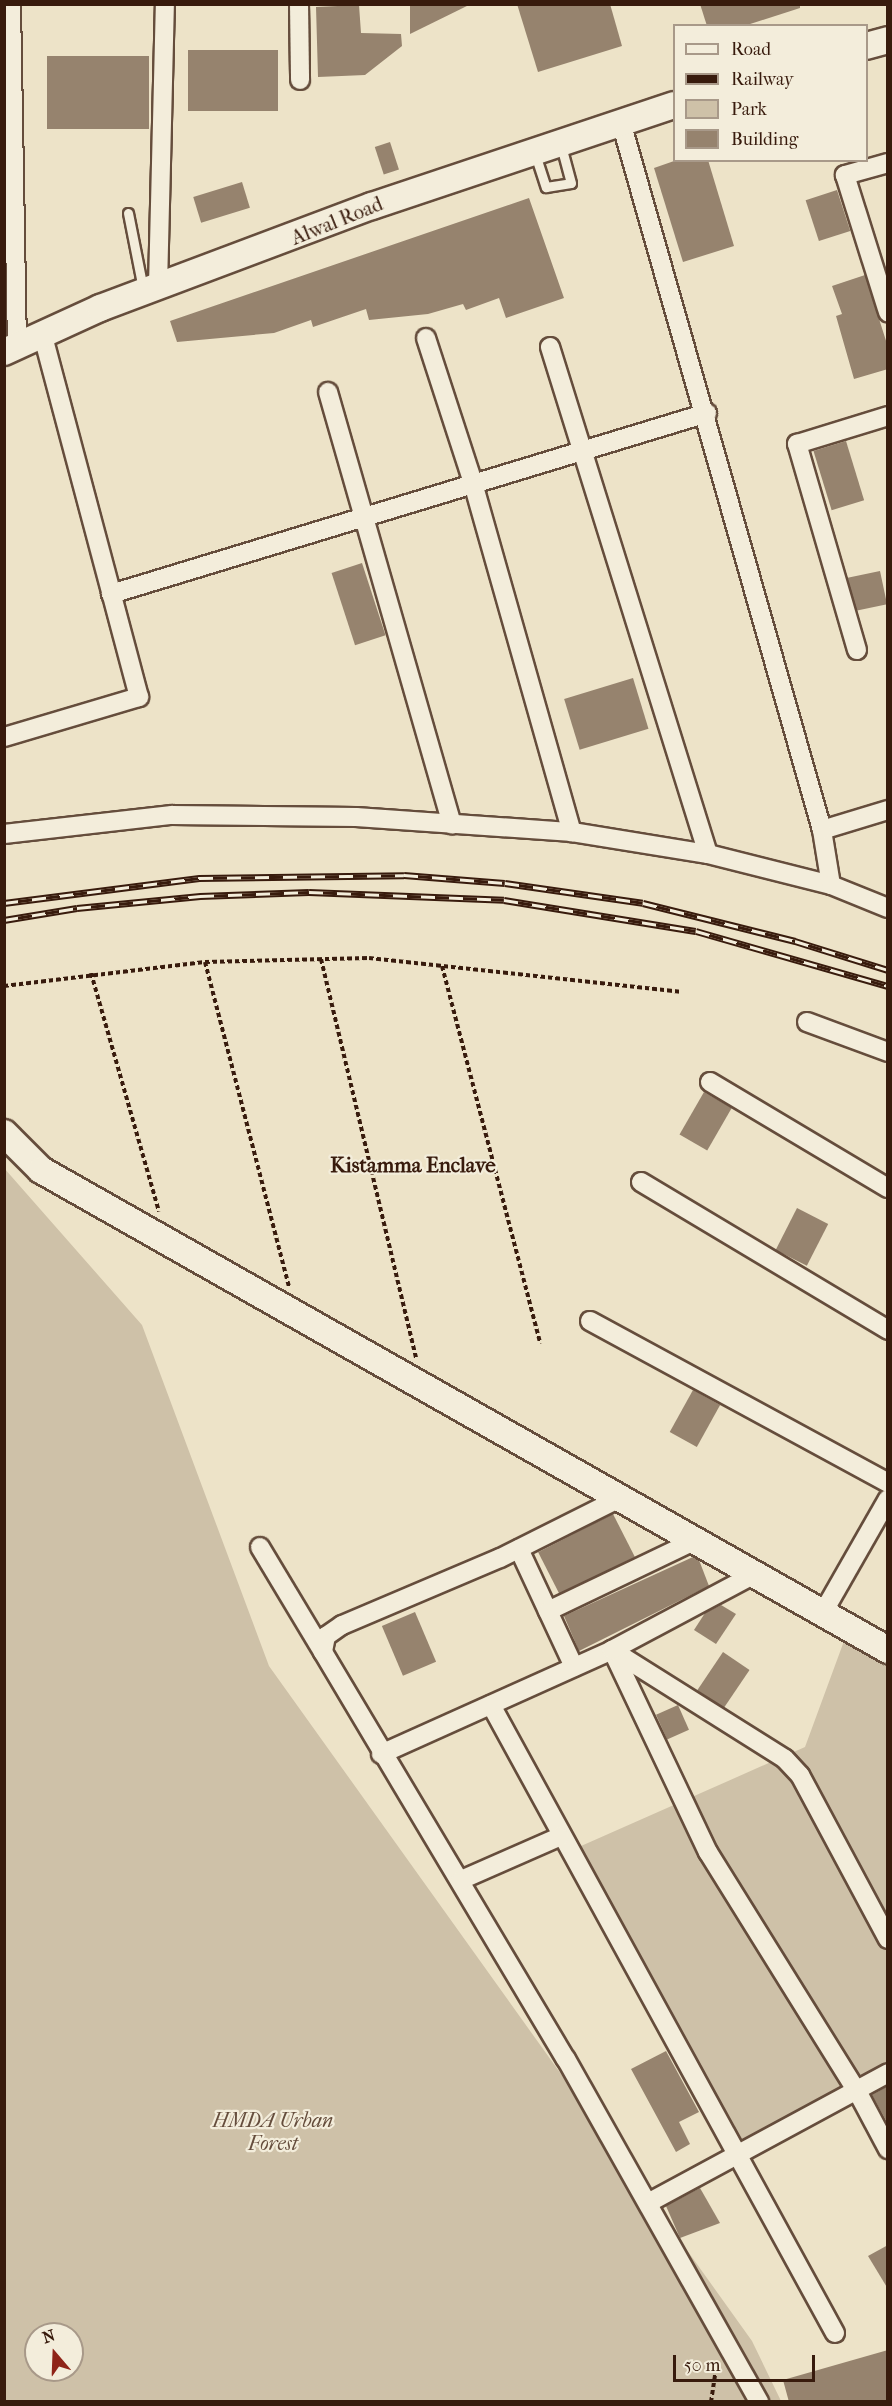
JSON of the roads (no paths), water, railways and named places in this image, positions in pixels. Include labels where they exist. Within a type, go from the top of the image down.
[{"type":"street","points":[[10,4],[11,348]]},
{"type":"street","points":[[151,288],[165,4]]},
{"type":"street","points":[[299,4],[300,80]]},
{"type":"street","points":[[868,46],[888,40]]},
{"type":"street","name":"Alwal Road","points":[[11,348],[151,288],[534,151],[673,106]]},
{"type":"street","points":[[621,122],[707,413],[822,830],[831,885]]},
{"type":"street","points":[[888,163],[845,175],[888,312]]},
{"type":"street","points":[[4,737],[139,697],[42,333]]},
{"type":"street","points":[[426,338],[473,483],[572,832]]},
{"type":"street","points":[[550,347],[584,450],[708,854]]},
{"type":"street","points":[[328,392],[452,825]]},
{"type":"street","points":[[111,594],[707,413]]},
{"type":"street","points":[[857,650],[796,444],[888,416]]},
{"type":"street","points":[[822,830],[888,810]]},
{"type":"street","points":[[4,834],[172,814],[356,817],[572,832],[708,854],[831,885],[888,908]]},
{"type":"street","points":[[807,1022],[888,1052]]},
{"type":"street","points":[[710,1082],[888,1188]]},
{"type":"street","points":[[4,1133],[41,1170],[622,1497],[753,1575],[824,1611],[888,1650]]},
{"type":"street","points":[[640,1182],[888,1330]]},
{"type":"street","points":[[590,1321],[888,1483]]},
{"type":"street","points":[[323,1652],[326,1636],[342,1625],[519,1549],[622,1497]]},
{"type":"street","points":[[824,1611],[888,1498]]},
{"type":"street","points":[[548,1611],[696,1540]]},
{"type":"street","points":[[260,1547],[381,1754],[461,1880],[648,2203],[759,2402]]},
{"type":"street","points":[[519,1549],[574,1667]]},
{"type":"street","points":[[381,1754],[612,1650],[753,1575]]},
{"type":"street","points":[[612,1650],[785,1759],[800,1775],[888,1939]]},
{"type":"street","points":[[612,1650],[708,1852],[857,2091],[888,2149]]},
{"type":"street","points":[[491,1705],[559,1837],[740,2154],[835,2333]]},
{"type":"street","points":[[461,1880],[559,1837]]},
{"type":"street","points":[[648,2203],[888,2073]]},
{"type":"lane","points":[[534,151],[546,187],[571,183],[560,142]]},
{"type":"lane","points":[[128,213],[151,288]]},
{"type":"railway","points":[[4,903],[199,878],[404,875],[505,883],[643,903],[795,941],[888,970]]},
{"type":"railway","points":[[4,920],[77,908],[200,896],[309,892],[504,900],[696,931],[888,986]]},
{"type":"district","name":"Kistamma Enclave","points":[[413,1165]]},
{"type":"park label","name":"HMDA Urban Forest","points":[[273,2132]]}]
